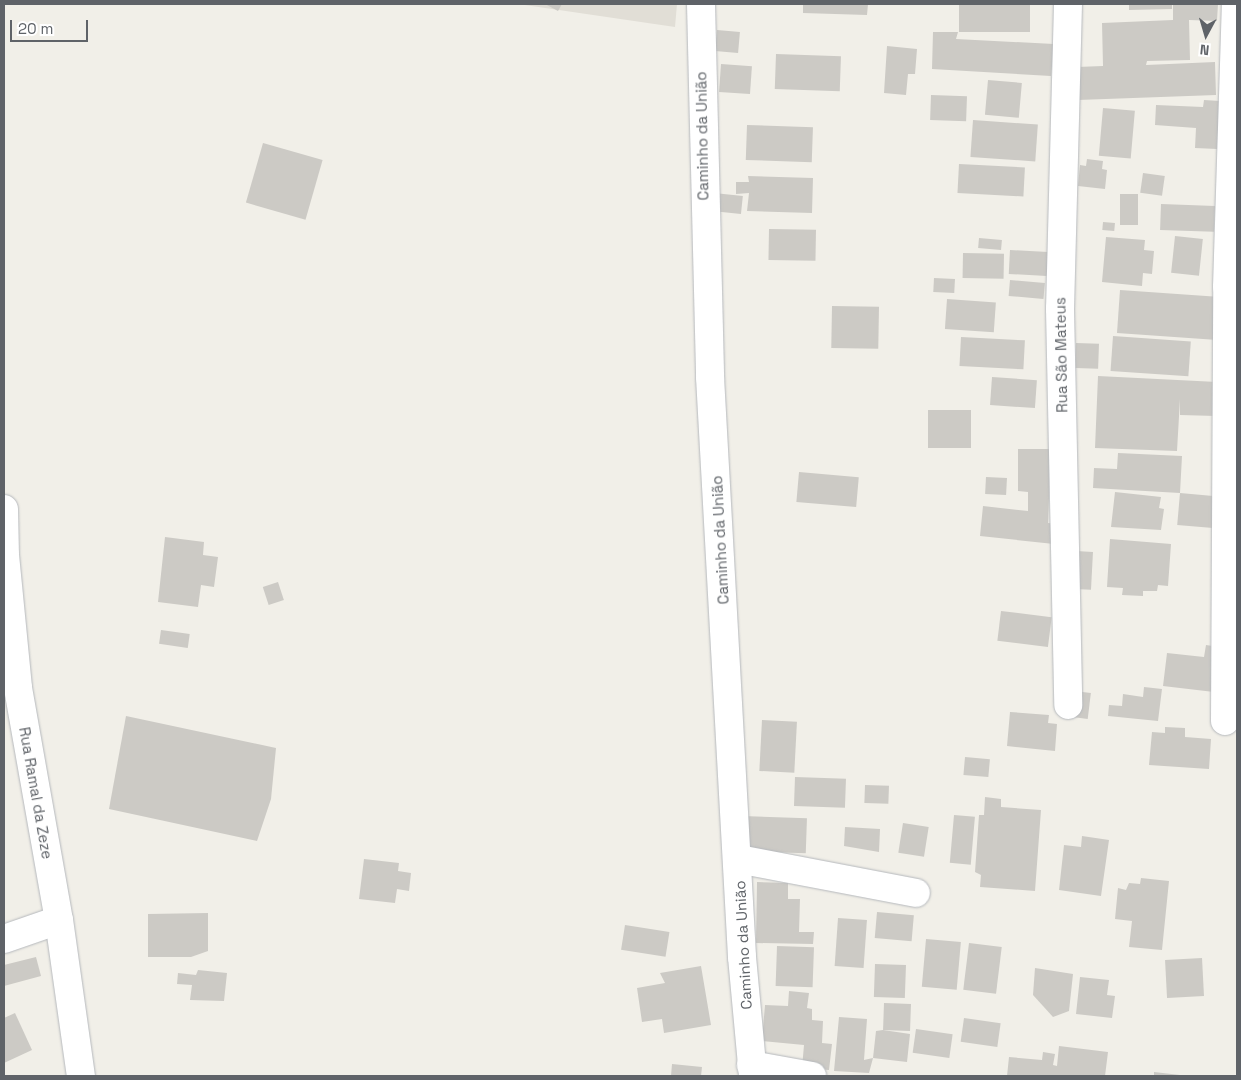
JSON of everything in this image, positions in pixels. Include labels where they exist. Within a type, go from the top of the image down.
[{"type":"street","name":"Caminho da União","points":[[701,4],[708,329],[752,1070]]},
{"type":"street","name":"Rua São Mateus","points":[[1068,4],[1060,309],[1068,705]]},
{"type":"street","points":[[1225,721],[1227,287],[1236,4]]},
{"type":"street","name":"Rua Ramal da Zeze","points":[[4,509],[5,555],[18,688],[59,920],[81,1076]]},
{"type":"street","points":[[738,859],[916,893]]},
{"type":"street","points":[[4,939],[59,920]]},
{"type":"street","points":[[752,1070],[812,1076]]},
{"type":"shaded area","points":[[518,4],[677,4],[675,27]]},
{"type":"building","points":[[545,4],[562,4],[558,11]]},
{"type":"building","points":[[803,4],[868,4],[867,15],[803,13]]},
{"type":"building","points":[[959,4],[1030,4],[1030,32],[959,32]]},
{"type":"building","points":[[1129,4],[1172,4],[1172,9],[1129,10]]},
{"type":"building","points":[[1173,4],[1218,4],[1217,21],[1189,20],[1190,60],[1147,61],[1146,65],[1215,62],[1216,95],[1078,100],[1077,67],[1103,66],[1102,23],[1173,20]]},
{"type":"building","points":[[717,30],[740,32],[738,53],[715,51]]},
{"type":"building","points":[[933,32],[958,32],[956,39],[1054,44],[1051,76],[932,69]]},
{"type":"building","points":[[887,46],[917,49],[915,74],[908,74],[906,95],[884,93]]},
{"type":"building","points":[[776,54],[841,56],[840,91],[775,89]]},
{"type":"building","points":[[721,64],[752,66],[750,94],[719,92]]},
{"type":"building","points":[[988,80],[1022,83],[1019,118],[985,115]]},
{"type":"building","points":[[931,95],[967,96],[966,121],[930,120]]},
{"type":"building","points":[[1204,100],[1220,101],[1217,149],[1195,148],[1196,128],[1155,125],[1156,105],[1203,107]]},
{"type":"building","points":[[1103,108],[1135,111],[1131,159],[1099,156]]},
{"type":"building","points":[[973,120],[1038,125],[1035,161],[970,157]]},
{"type":"building","points":[[747,125],[813,127],[812,162],[746,160]]},
{"type":"building","points":[[263,143],[323,160],[306,220],[246,203]]},
{"type":"building","points":[[1087,159],[1103,161],[1102,169],[1107,170],[1105,189],[1078,186],[1080,165],[1086,166]]},
{"type":"building","points":[[959,164],[1025,167],[1023,196],[957,193]]},
{"type":"building","points":[[1143,173],[1165,176],[1162,196],[1140,193]]},
{"type":"building","points":[[748,176],[813,178],[812,213],[747,211],[749,193],[736,194],[736,182],[749,182]]},
{"type":"building","points":[[714,193],[743,196],[741,214],[712,211]]},
{"type":"building","points":[[1120,194],[1138,194],[1138,225],[1120,225]]},
{"type":"building","points":[[1161,204],[1215,206],[1214,232],[1160,230]]},
{"type":"building","points":[[1103,222],[1115,223],[1114,231],[1102,230]]},
{"type":"building","points":[[769,229],[816,230],[815,261],[768,260]]},
{"type":"building","points":[[1175,236],[1203,239],[1199,276],[1171,273]]},
{"type":"building","points":[[1106,237],[1145,240],[1144,250],[1154,251],[1152,274],[1143,273],[1142,286],[1102,282]]},
{"type":"building","points":[[979,238],[1002,240],[1001,250],[978,248]]},
{"type":"building","points":[[1010,250],[1048,252],[1047,276],[1009,274]]},
{"type":"building","points":[[963,253],[1004,254],[1004,279],[963,278]]},
{"type":"building","points":[[934,278],[955,279],[954,293],[933,292]]},
{"type":"building","points":[[1010,280],[1045,283],[1043,299],[1009,296]]},
{"type":"building","points":[[1120,290],[1217,297],[1214,340],[1117,333]]},
{"type":"building","points":[[947,299],[996,302],[994,332],[945,329]]},
{"type":"building","points":[[832,306],[879,307],[878,349],[831,348]]},
{"type":"building","points":[[1113,336],[1191,341],[1188,376],[1111,371]]},
{"type":"building","points":[[961,337],[1025,340],[1023,369],[959,366]]},
{"type":"building","points":[[1076,343],[1099,344],[1098,369],[1075,368]]},
{"type":"building","points":[[1098,376],[1217,382],[1216,416],[1180,415],[1180,399],[1177,451],[1095,448]]},
{"type":"building","points":[[992,377],[1037,380],[1035,408],[990,405]]},
{"type":"building","points":[[928,410],[971,410],[971,448],[928,448]]},
{"type":"building","points":[[1018,449],[1051,449],[1048,523],[1056,524],[1054,544],[980,536],[983,506],[1028,511],[1028,492],[1018,491]]},
{"type":"building","points":[[1118,453],[1182,456],[1180,493],[1093,488],[1094,468],[1117,469]]},
{"type":"building","points":[[799,472],[859,477],[856,507],[796,502]]},
{"type":"building","points":[[986,477],[1007,478],[1006,495],[985,494]]},
{"type":"building","points":[[1115,492],[1161,497],[1159,508],[1164,509],[1161,530],[1111,527]]},
{"type":"building","points":[[1180,493],[1216,496],[1213,528],[1177,525]]},
{"type":"building","points":[[165,537],[204,542],[203,555],[218,557],[214,587],[201,585],[198,607],[158,602]]},
{"type":"building","points":[[1110,539],[1171,544],[1168,586],[1158,585],[1157,591],[1143,591],[1143,596],[1122,595],[1123,588],[1107,587]]},
{"type":"building","points":[[1076,551],[1093,552],[1091,590],[1074,589]]},
{"type":"building","points":[[278,582],[284,600],[269,605],[263,587]]},
{"type":"building","points":[[1001,611],[1052,617],[1048,647],[997,641]]},
{"type":"building","points":[[161,630],[190,634],[188,648],[159,644]]},
{"type":"building","points":[[1206,645],[1219,647],[1214,692],[1163,686],[1167,653],[1204,657]]},
{"type":"building","points":[[1144,687],[1162,689],[1158,721],[1108,716],[1109,705],[1122,706],[1123,694],[1143,697]]},
{"type":"building","points":[[1074,691],[1091,693],[1088,719],[1071,717]]},
{"type":"building","points":[[1010,712],[1049,715],[1048,723],[1057,724],[1055,751],[1007,746]]},
{"type":"building","points":[[126,716],[276,748],[271,799],[257,841],[109,809]]},
{"type":"building","points":[[762,720],[797,722],[794,773],[759,771]]},
{"type":"building","points":[[1165,727],[1185,728],[1185,737],[1211,739],[1209,769],[1149,765],[1152,732],[1165,733]]},
{"type":"building","points":[[965,757],[990,759],[988,777],[963,775]]},
{"type":"building","points":[[795,777],[846,779],[845,808],[794,806]]},
{"type":"building","points":[[865,785],[889,786],[888,804],[864,803]]},
{"type":"building","points":[[985,797],[1001,799],[1001,807],[1041,810],[1035,891],[980,887],[981,875],[975,872],[979,815],[984,815]]},
{"type":"building","points":[[954,815],[975,817],[971,865],[950,863]]},
{"type":"building","points":[[742,816],[807,818],[806,853],[741,851]]},
{"type":"building","points":[[903,823],[929,827],[924,857],[898,853]]},
{"type":"building","points":[[845,827],[880,829],[879,852],[844,846]]},
{"type":"building","points":[[1082,836],[1109,840],[1101,896],[1059,890],[1064,845],[1081,847]]},
{"type":"building","points":[[364,859],[399,863],[398,871],[411,873],[409,891],[397,889],[395,903],[359,899]]},
{"type":"building","points":[[1141,878],[1169,881],[1162,950],[1129,947],[1132,921],[1115,919],[1118,888],[1126,890],[1129,883],[1140,884]]},
{"type":"building","points":[[757,882],[788,883],[788,899],[800,899],[799,932],[814,932],[813,944],[756,943]]},
{"type":"building","points":[[877,912],[914,915],[912,941],[875,938]]},
{"type":"building","points":[[208,913],[208,951],[191,957],[148,957],[148,914]]},
{"type":"building","points":[[838,918],[867,920],[864,968],[835,966]]},
{"type":"building","points":[[625,925],[669,932],[666,957],[621,950]]},
{"type":"building","points":[[926,939],[961,942],[957,990],[922,987]]},
{"type":"building","points":[[969,943],[1002,947],[996,994],[963,990]]},
{"type":"building","points":[[777,946],[814,947],[813,987],[776,986]]},
{"type":"building","points":[[36,957],[41,976],[4,986],[4,965]]},
{"type":"building","points":[[1202,958],[1204,996],[1167,998],[1165,960]]},
{"type":"building","points":[[875,964],[906,965],[905,998],[874,997]]},
{"type":"building","points":[[701,966],[711,1025],[664,1033],[662,1019],[642,1022],[637,988],[665,983],[660,973]]},
{"type":"building","points":[[1035,968],[1073,974],[1069,1011],[1053,1017],[1033,995]]},
{"type":"building","points":[[198,970],[227,973],[224,1001],[190,1000],[192,985],[177,984],[178,973],[196,975]]},
{"type":"building","points":[[1080,977],[1109,980],[1107,995],[1115,996],[1112,1018],[1076,1014]]},
{"type":"building","points":[[789,991],[809,993],[807,1008],[812,1009],[812,1020],[823,1021],[822,1043],[832,1044],[829,1070],[802,1068],[804,1045],[762,1041],[765,1005],[788,1006]]},
{"type":"building","points":[[884,1003],[911,1004],[910,1031],[883,1030]]},
{"type":"building","points":[[15,1013],[32,1050],[4,1063],[4,1018]]},
{"type":"building","points":[[839,1017],[867,1019],[864,1060],[873,1058],[869,1073],[834,1071]]},
{"type":"building","points":[[964,1018],[1001,1023],[997,1047],[961,1042]]},
{"type":"building","points":[[916,1029],[953,1034],[949,1058],[913,1053]]},
{"type":"building","points":[[883,1030],[910,1034],[907,1062],[873,1058],[876,1031]]},
{"type":"building","points":[[1059,1046],[1108,1052],[1105,1076],[1007,1076],[1009,1057],[1042,1060],[1043,1052],[1055,1054],[1053,1065],[1057,1066]]},
{"type":"building","points":[[672,1064],[702,1067],[701,1076],[671,1076]]},
{"type":"building","points":[[1154,1072],[1180,1075],[1180,1076],[1154,1076]]}]
